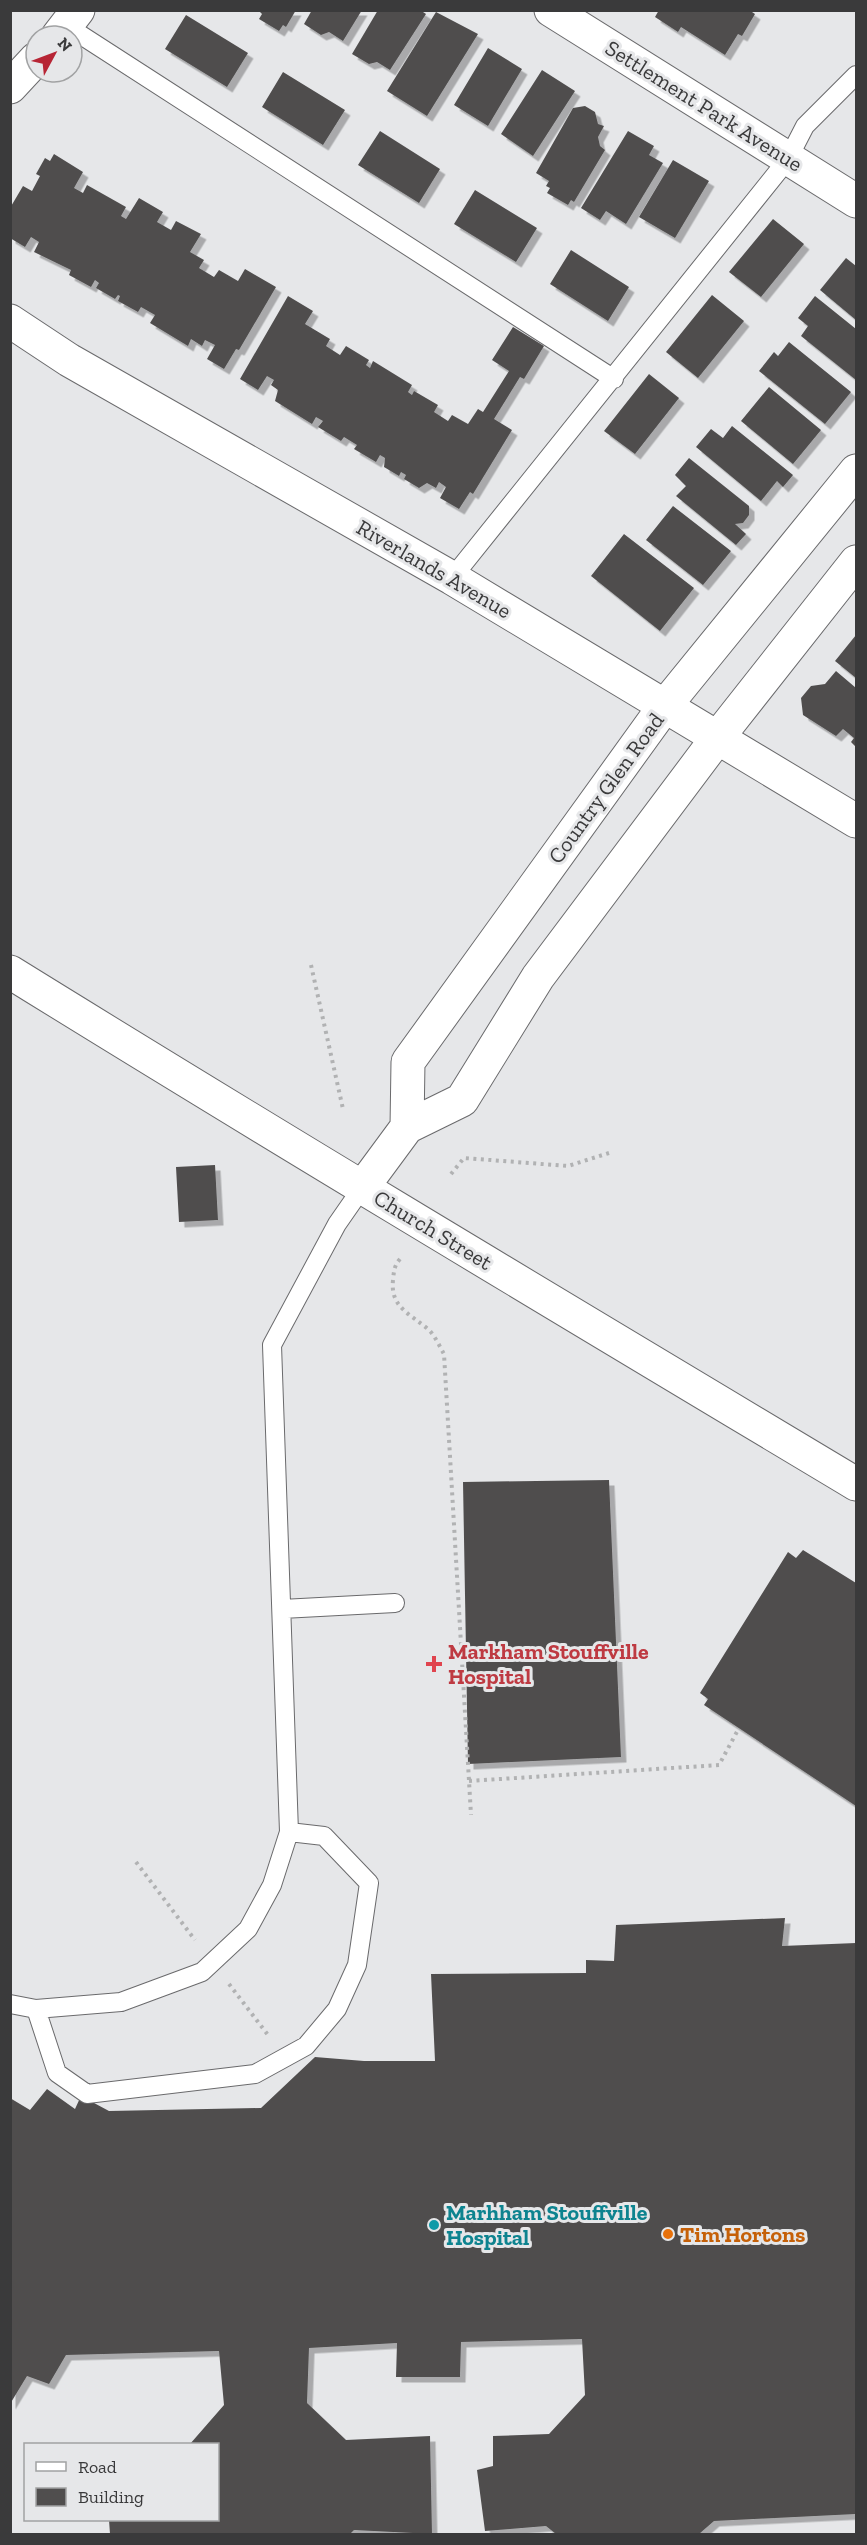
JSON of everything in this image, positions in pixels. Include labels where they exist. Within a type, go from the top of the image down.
[{"type":"street","name":"Settlement Park Avenue","points":[[551,10],[856,201]]},
{"type":"street","points":[[10,87],[24,72]]},
{"type":"street","name":"Riverlands Avenue","points":[[10,321],[69,360],[452,578],[856,821]]},
{"type":"street","name":"Country Glen Road","points":[[406,1127],[408,1062],[664,707],[856,471]]},
{"type":"street","points":[[362,1188],[406,1127],[462,1100],[538,977],[718,737],[856,562]]},
{"type":"street","name":"Church Street","points":[[10,972],[362,1188],[856,1484]]},
{"type":"lane","points":[[84,34],[614,379]]},
{"type":"lane","points":[[452,578],[614,379],[788,159],[806,126],[856,75]]},
{"type":"lane","points":[[10,2004],[36,2009],[121,2002],[202,1972],[249,1929],[272,1885],[289,1832],[272,1345],[337,1224],[362,1188]]},
{"type":"lane","points":[[282,1609],[395,1603]]},
{"type":"lane","points":[[36,2009],[57,2073],[87,2094],[255,2074],[306,2046],[336,2009],[357,1965],[369,1883],[324,1836],[289,1832]]},
{"type":"path","points":[[311,965],[343,1109]]},
{"type":"path","points":[[451,1174],[465,1158],[568,1166],[609,1153]]},
{"type":"path","points":[[400,1259],[394,1266],[392,1288],[395,1302],[406,1314],[430,1332],[444,1354],[471,1815]]},
{"type":"path","points":[[469,1781],[719,1765],[739,1728]]},
{"type":"building","points":[[258,10],[296,10],[286,27],[283,25],[279,31],[259,19],[262,14]]},
{"type":"building","points":[[312,10],[362,10],[343,41],[329,32],[321,35],[304,24]]},
{"type":"building","points":[[378,10],[420,10],[426,14],[390,70],[377,62],[369,64],[352,54]]},
{"type":"building","points":[[659,10],[749,10],[755,14],[742,36],[738,34],[725,55],[681,27],[678,32],[655,17]]},
{"type":"building","points":[[436,12],[478,34],[427,116],[387,91]]},
{"type":"building","points":[[186,15],[248,53],[227,87],[165,49]]},
{"type":"building","points":[[488,48],[522,69],[488,126],[454,105]]},
{"type":"building","points":[[542,70],[575,91],[533,156],[501,134]]},
{"type":"building","points":[[283,72],[345,110],[323,145],[262,107]]},
{"type":"building","points":[[585,106],[595,112],[598,124],[604,126],[598,137],[600,146],[605,150],[574,202],[571,200],[568,205],[547,193],[550,188],[546,186],[549,181],[536,173],[573,108]]},
{"type":"building","points":[[380,131],[440,169],[419,203],[358,165]]},
{"type":"building","points":[[628,131],[654,146],[649,155],[663,163],[626,224],[606,211],[600,220],[581,208]]},
{"type":"building","points":[[54,154],[83,172],[74,188],[83,193],[87,185],[126,207],[121,216],[126,219],[139,198],[163,212],[157,222],[171,230],[176,221],[201,234],[190,252],[204,260],[199,268],[214,277],[219,270],[238,281],[245,269],[276,287],[239,350],[236,349],[224,369],[207,359],[215,345],[205,340],[202,346],[191,339],[188,346],[150,323],[155,315],[141,307],[138,312],[118,301],[120,296],[118,295],[115,299],[96,288],[99,283],[95,280],[91,287],[69,275],[71,270],[34,252],[39,242],[31,237],[25,247],[10,238],[10,208],[23,186],[32,191],[40,176],[36,174],[45,158],[50,161]]},
{"type":"building","points":[[673,160],[709,181],[675,238],[639,217]]},
{"type":"building","points":[[475,190],[537,228],[516,262],[454,224]]},
{"type":"building","points":[[773,219],[804,244],[761,297],[729,272]]},
{"type":"building","points":[[571,250],[629,287],[608,321],[550,284]]},
{"type":"building","points":[[846,258],[856,266],[856,320],[820,290]]},
{"type":"building","points":[[712,295],[744,321],[698,378],[666,352]]},
{"type":"building","points":[[288,296],[313,311],[305,324],[330,339],[326,346],[340,355],[346,346],[369,360],[366,365],[370,368],[373,361],[412,385],[408,392],[412,395],[414,391],[438,405],[434,412],[448,421],[452,415],[468,424],[478,409],[483,412],[509,371],[492,360],[513,327],[544,346],[524,379],[520,377],[494,419],[512,430],[473,494],[470,492],[459,509],[440,498],[446,487],[439,482],[436,488],[427,483],[419,488],[404,479],[406,475],[401,472],[399,476],[384,467],[385,458],[380,455],[376,462],[354,449],[357,445],[344,437],[341,441],[318,427],[323,421],[316,417],[312,424],[275,401],[278,390],[271,385],[274,380],[267,376],[258,390],[240,379]]},
{"type":"building","points":[[815,296],[856,329],[856,380],[801,336],[808,326],[798,318]]},
{"type":"building","points":[[789,342],[851,392],[825,424],[759,371],[774,352],[778,356]]},
{"type":"building","points":[[649,374],[679,398],[635,454],[604,431]]},
{"type":"building","points":[[769,387],[821,430],[793,464],[741,421]]},
{"type":"building","points":[[732,426],[793,475],[783,487],[777,481],[761,501],[696,447],[711,429],[723,438]]},
{"type":"building","points":[[689,458],[749,506],[749,515],[743,523],[735,524],[746,534],[736,545],[676,496],[686,486],[675,475]]},
{"type":"building","points":[[673,506],[731,551],[703,585],[646,540]]},
{"type":"building","points":[[624,534],[694,588],[660,631],[591,576]]},
{"type":"building","points":[[856,635],[856,678],[835,661]]},
{"type":"building","points":[[836,671],[856,688],[856,747],[851,742],[854,738],[843,729],[836,736],[803,715],[801,698],[811,686],[825,684]]},
{"type":"building","points":[[215,1165],[218,1220],[179,1222],[176,1167]]},
{"type":"building","points":[[609,1480],[621,1757],[468,1764],[463,1482]]},
{"type":"building","points":[[803,1550],[856,1583],[856,1806],[704,1705],[708,1699],[700,1693],[788,1552],[796,1558]]},
{"type":"building","name":"Marhham Stouffville Hospital","points":[[785,1918],[782,1946],[856,1943],[856,2514],[714,2521],[699,2534],[556,2534],[546,2526],[485,2531],[477,2470],[493,2466],[493,2436],[549,2434],[585,2395],[582,2339],[461,2342],[460,2377],[396,2377],[397,2343],[309,2348],[307,2403],[346,2440],[430,2436],[432,2534],[354,2530],[350,2534],[110,2534],[109,2521],[219,2521],[219,2443],[191,2443],[224,2405],[219,2351],[66,2355],[49,2384],[27,2376],[10,2404],[10,2098],[30,2110],[47,2089],[75,2109],[81,2096],[109,2111],[261,2108],[315,2057],[364,2061],[435,2061],[431,1974],[586,1973],[586,1960],[614,1961],[616,1925]]},
{"type":"place","name":"Markham Stouffville Hospital","points":[[434,1664]]},
{"type":"place","name":"Marhham Stouffville Hospital","points":[[434,2225]]},
{"type":"place","name":"Tim Hortons","points":[[668,2234]]}]
